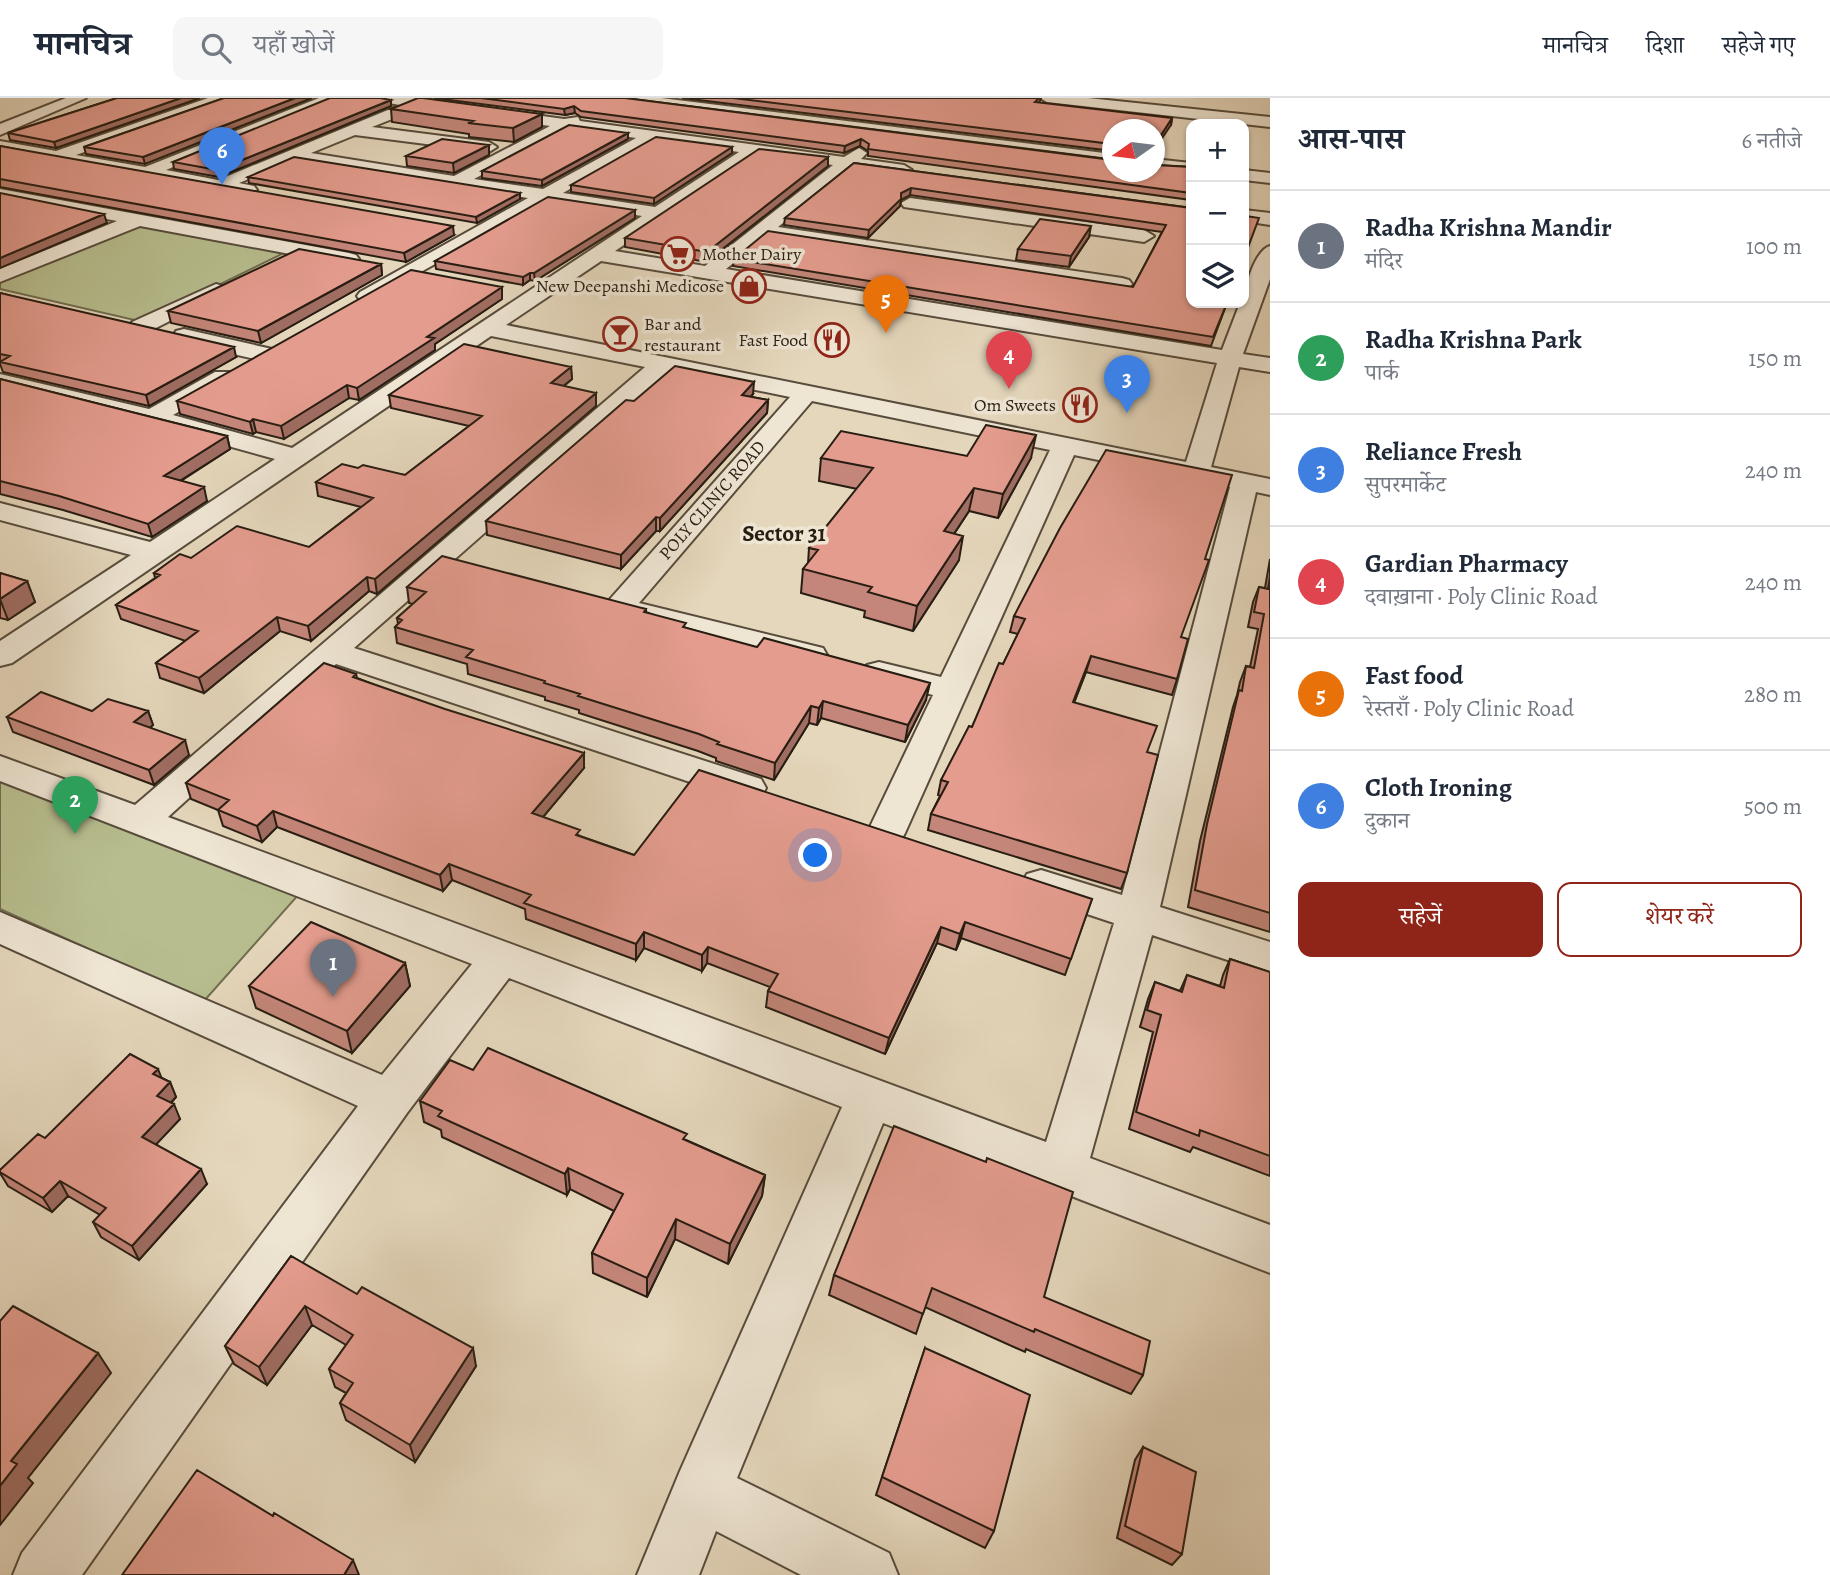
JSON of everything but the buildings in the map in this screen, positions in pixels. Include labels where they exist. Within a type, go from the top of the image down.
[{"type":"street","points":[[0,130],[79,98]]},
{"type":"street","points":[[57,156],[222,98]]},
{"type":"street","points":[[149,171],[332,98]]},
{"type":"street","points":[[382,98],[847,162],[927,179],[910,204],[870,246]]},
{"type":"street","points":[[626,98],[1102,158]]},
{"type":"street","points":[[729,98],[1102,143]]},
{"type":"street","points":[[1047,98],[1270,122]]},
{"type":"street","points":[[195,195],[418,103]]},
{"type":"street","points":[[457,181],[591,111]]},
{"type":"street","points":[[710,272],[888,129]]},
{"type":"street","points":[[354,130],[516,150]]},
{"type":"street","points":[[354,303],[652,135]]},
{"type":"street","points":[[0,146],[261,193]]},
{"type":"street","points":[[495,330],[536,296],[754,149]]},
{"type":"street","points":[[1165,150],[1186,153]]},
{"type":"street","points":[[292,155],[658,213]]},
{"type":"street","points":[[1249,161],[1270,163]]},
{"type":"street","points":[[1165,165],[1186,167]]},
{"type":"street","points":[[1249,176],[1270,178]]},
{"type":"street","points":[[0,194],[435,276]]},
{"type":"street","points":[[26,214],[51,204]]},
{"type":"street","points":[[910,204],[1148,227],[1097,337]]},
{"type":"street","points":[[0,276],[171,205]]},
{"type":"street","points":[[1249,217],[1270,219]]},
{"type":"street","points":[[454,227],[481,232]]},
{"type":"street","points":[[763,230],[1122,284]]},
{"type":"street","points":[[263,268],[300,250]]},
{"type":"street","points":[[1196,472],[1246,311],[1270,252]]},
{"type":"street","points":[[597,254],[1270,365]]},
{"type":"street","points":[[0,656],[295,457],[581,277]]},
{"type":"street","points":[[140,327],[239,279]]},
{"type":"street","points":[[510,291],[536,296]]},
{"type":"street","points":[[1246,311],[1270,315]]},
{"type":"street","points":[[114,321],[264,354]]},
{"type":"street","points":[[495,330],[1257,485],[1137,916],[1062,1170]]},
{"type":"street","points":[[152,417],[286,341]]},
{"type":"street","points":[[141,821],[331,651],[662,364]]},
{"type":"street","points":[[0,381],[152,417],[295,457]]},
{"type":"street","name":"POLY CLINIC ROAD","points":[[806,393],[606,604],[952,690]]},
{"type":"street","points":[[886,833],[1065,446]]},
{"type":"street","points":[[0,511],[155,552]]},
{"type":"street","points":[[437,559],[476,569]]},
{"type":"street","points":[[331,651],[780,799]]},
{"type":"street","points":[[0,768],[1270,1249]]},
{"type":"street","points":[[1004,872],[1270,958]]},
{"type":"street","points":[[0,927],[390,1099]]},
{"type":"street","points":[[44,1575],[390,1099],[501,958]]},
{"type":"street","points":[[668,1575],[870,1098]]},
{"type":"street","points":[[701,1492],[867,1575]]},
{"type":"green space","points":[[138,223],[288,251],[143,322],[0,289],[0,281]]},
{"type":"green space","points":[[0,776],[300,893],[204,1001],[0,909]]},
{"type":"place","name":"Cloth Ironing","points":[[222,185]]},
{"type":"place","name":"Mother Dairy","points":[[678,254]]},
{"type":"place","name":"New Deepanshi Medicose","points":[[749,286]]},
{"type":"place","name":"Fast food","points":[[886,333]]},
{"type":"place","name":"Bar and restaurant","points":[[620,334]]},
{"type":"place","name":"Fast Food","points":[[832,340]]},
{"type":"place","name":"Gardian Pharmacy","points":[[1009,389]]},
{"type":"place","name":"Om Sweets","points":[[1080,405]]},
{"type":"place","name":"Reliance Fresh","points":[[1127,413]]},
{"type":"place","name":"Radha Krishna Park","points":[[75,834]]},
{"type":"place","name":"Radha Krishna Mandir","points":[[333,997]]},
{"type":"district","name":"Sector 31","points":[[784,533]]}]
